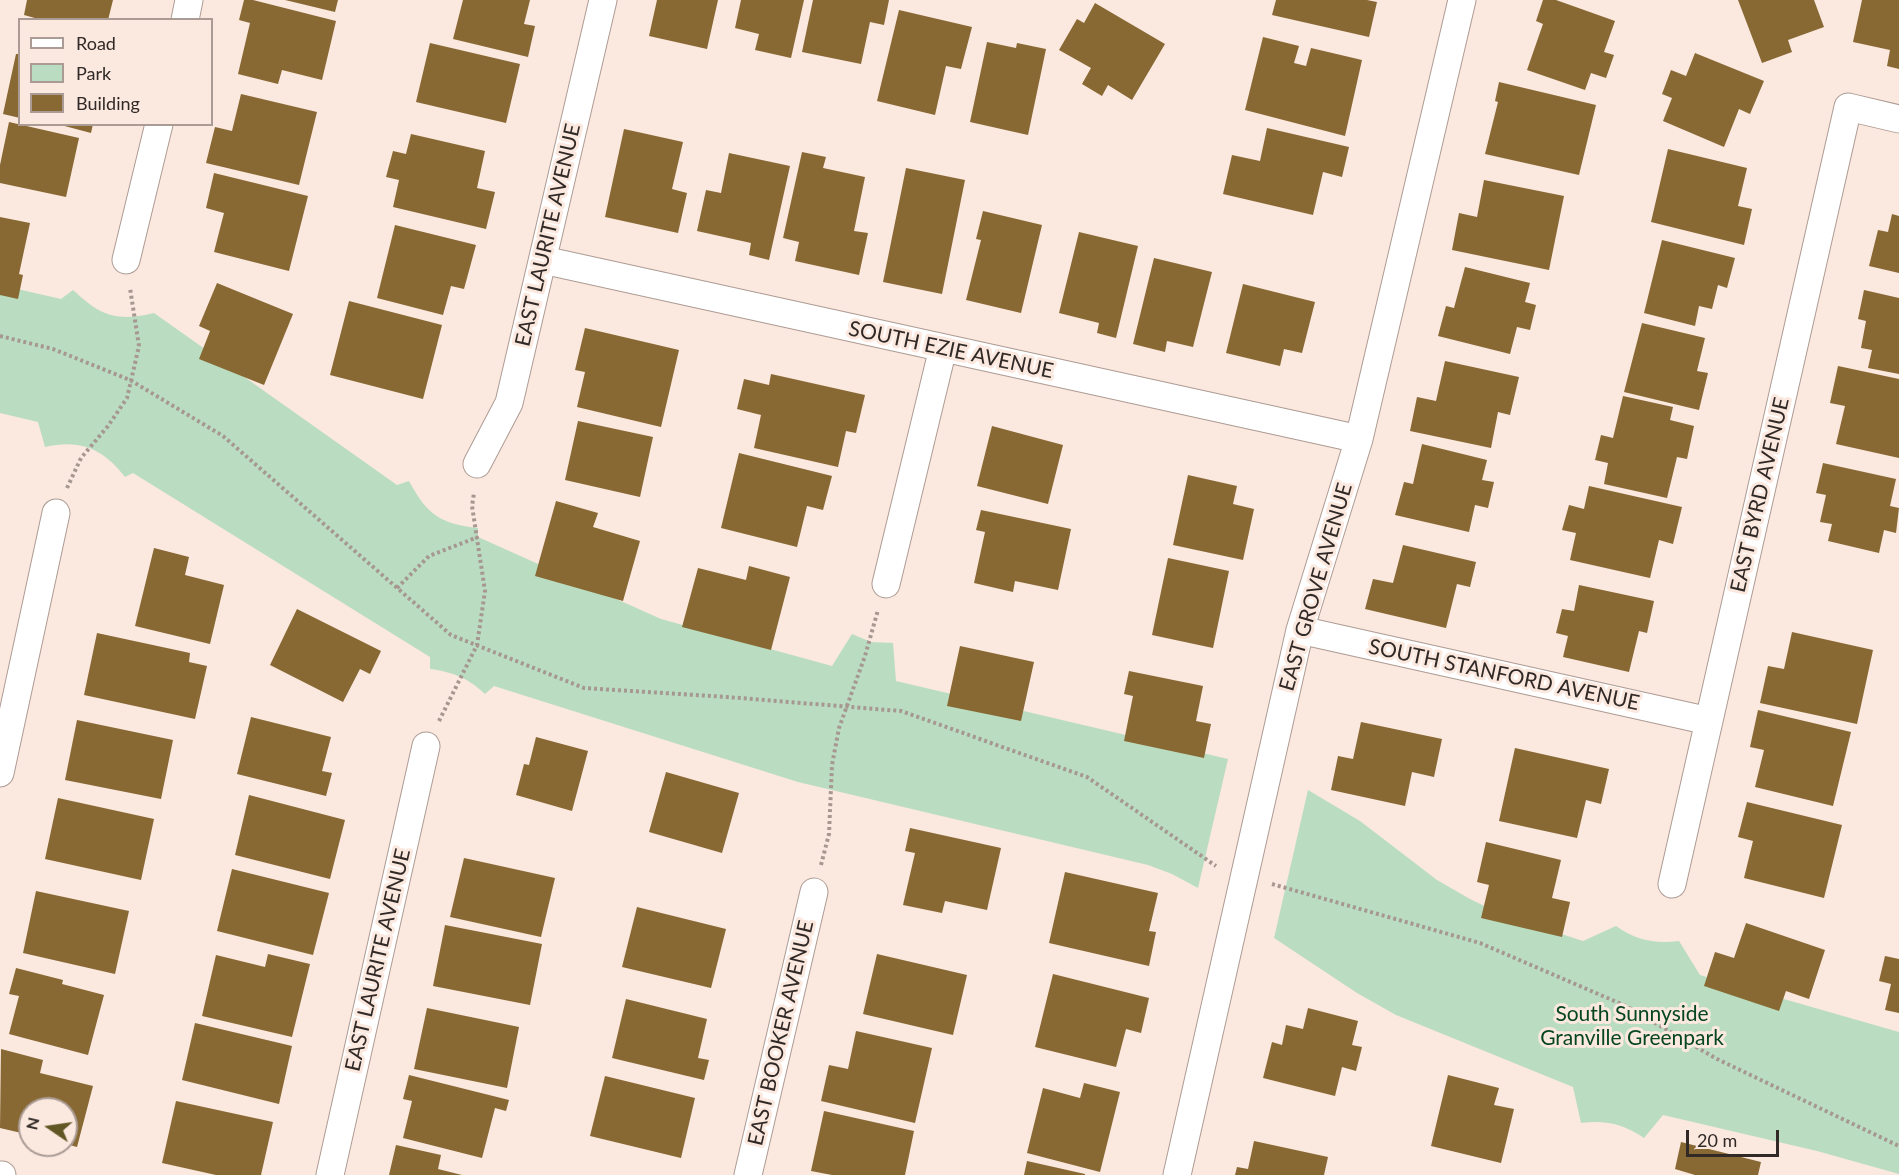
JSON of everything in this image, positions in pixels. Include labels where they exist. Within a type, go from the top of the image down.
[{"type":"street","points":[[184,18],[189,0]]},
{"type":"street","name":"EAST LAURITE AVENUE","points":[[477,464],[509,403],[603,0]]},
{"type":"street","name":"EAST GROVE AVENUE","points":[[1178,1175],[1300,630],[1359,439],[1462,0]]},
{"type":"street","name":"EAST BYRD AVENUE","points":[[1672,884],[1848,107],[1899,119]]},
{"type":"street","points":[[126,260],[159,126]]},
{"type":"street","name":"SOUTH EZIE AVENUE","points":[[543,260],[1359,439]]},
{"type":"street","points":[[886,584],[943,348]]},
{"type":"street","points":[[0,773],[56,513]]},
{"type":"street","name":"SOUTH STANFORD AVENUE","points":[[1300,630],[1709,721]]},
{"type":"street","name":"EAST LAURITE AVENUE","points":[[330,1175],[426,746]]},
{"type":"street","name":"EAST BOOKER AVENUE","points":[[748,1175],[814,892]]},
{"type":"path","points":[[56,513],[81,458],[108,426],[127,398],[139,346],[126,260]]},
{"type":"path","points":[[0,336],[53,349],[130,380],[223,436],[451,635],[584,688],[901,711],[1087,777],[1213,865],[1244,876],[1480,943],[1626,1006],[1717,1059],[1899,1146]]},
{"type":"path","points":[[426,746],[477,645],[485,591],[472,506],[477,464]]},
{"type":"path","points":[[397,588],[429,556],[478,537]]},
{"type":"path","points":[[814,892],[829,834],[832,765],[839,728],[865,656],[886,584]]},
{"type":"green space","points":[[0,285],[61,299],[73,290],[92,306],[119,317],[154,313],[397,485],[409,481],[422,502],[436,516],[454,524],[478,528],[478,537],[661,619],[832,666],[852,634],[871,642],[893,643],[896,681],[1228,759],[1198,888],[1172,874],[1148,865],[798,782],[494,686],[485,694],[460,677],[430,669],[430,657],[133,473],[125,477],[100,453],[90,448],[70,444],[45,447],[38,422],[0,413]]},
{"type":"green space","name":"South Sunnyside Granville Greenpark","points":[[1308,790],[1360,821],[1437,880],[1503,915],[1583,941],[1616,926],[1631,935],[1646,940],[1679,941],[1700,975],[1899,1032],[1899,1174],[1817,1151],[1663,1115],[1644,1138],[1629,1129],[1614,1124],[1581,1123],[1573,1087],[1396,1015],[1357,993],[1274,938]]},
{"type":"building","points":[[27,0],[113,0],[108,18],[35,18],[24,15]]},
{"type":"building","points":[[244,0],[253,0],[336,21],[322,80],[282,70],[278,84],[238,74],[250,23],[239,20]]},
{"type":"building","points":[[285,0],[338,0],[335,12]]},
{"type":"building","points":[[463,0],[530,0],[524,24],[535,26],[528,57],[453,39]]},
{"type":"building","points":[[657,0],[718,0],[707,49],[649,36]]},
{"type":"building","points":[[741,0],[804,0],[791,58],[755,50],[759,34],[735,28]]},
{"type":"building","points":[[813,0],[889,0],[884,25],[870,22],[861,64],[802,52]]},
{"type":"building","points":[[1276,0],[1367,0],[1377,2],[1369,37],[1272,15]]},
{"type":"building","points":[[1543,0],[1556,0],[1615,21],[1604,52],[1614,55],[1606,78],[1591,73],[1585,90],[1527,70],[1543,24],[1536,21]]},
{"type":"building","points":[[1738,0],[1814,0],[1824,27],[1788,40],[1792,52],[1762,63]]},
{"type":"building","points":[[1862,0],[1899,0],[1899,69],[1887,66],[1890,50],[1853,42]]},
{"type":"building","points":[[1095,3],[1165,44],[1132,100],[1108,85],[1102,96],[1082,84],[1091,68],[1059,50],[1077,19],[1084,23]]},
{"type":"building","points":[[899,10],[972,27],[961,69],[946,66],[935,115],[877,101]]},
{"type":"building","points":[[1263,37],[1299,46],[1294,63],[1306,66],[1311,48],[1362,60],[1345,136],[1245,110]]},
{"type":"building","points":[[987,42],[1016,48],[1017,43],[1046,49],[1028,135],[970,122]]},
{"type":"building","points":[[430,43],[520,64],[506,123],[416,102]]},
{"type":"building","points":[[1695,53],[1764,81],[1750,114],[1739,109],[1724,147],[1663,121],[1672,98],[1662,94],[1671,70],[1686,76]]},
{"type":"building","points":[[16,54],[18,54],[18,118],[3,114]]},
{"type":"building","points":[[1499,82],[1596,105],[1579,175],[1485,154],[1498,102],[1495,101]]},
{"type":"building","points":[[241,94],[317,112],[299,185],[206,163],[215,127],[232,131]]},
{"type":"building","points":[[9,122],[18,126],[79,138],[66,197],[0,183],[0,165]]},
{"type":"building","points":[[65,126],[93,126],[91,133]]},
{"type":"building","points":[[1267,128],[1349,147],[1342,177],[1323,172],[1313,215],[1223,194],[1232,155],[1260,161]]},
{"type":"building","points":[[624,129],[683,142],[672,189],[687,193],[678,233],[605,217]]},
{"type":"building","points":[[411,134],[485,151],[477,188],[495,192],[486,229],[393,207],[399,180],[386,177],[393,151],[406,154]]},
{"type":"building","points":[[1668,149],[1747,168],[1738,206],[1752,209],[1744,245],[1651,222]]},
{"type":"building","points":[[802,152],[826,157],[823,168],[865,177],[854,231],[868,233],[859,275],[795,261],[799,242],[783,238]]},
{"type":"building","points":[[729,153],[790,166],[769,260],[749,255],[751,243],[697,231],[706,190],[721,193]]},
{"type":"building","points":[[906,168],[965,180],[942,294],[883,282]]},
{"type":"building","points":[[214,173],[308,196],[289,271],[214,252],[224,213],[206,208]]},
{"type":"building","points":[[1484,180],[1564,196],[1549,270],[1452,250],[1459,213],[1477,217]]},
{"type":"building","points":[[983,211],[1042,225],[1021,313],[966,300],[981,240],[976,239]]},
{"type":"building","points":[[1892,214],[1899,216],[1899,273],[1869,266],[1878,230],[1888,232]]},
{"type":"building","points":[[0,217],[30,223],[19,274],[23,275],[18,299],[0,295]]},
{"type":"building","points":[[395,225],[476,245],[464,289],[451,286],[443,315],[377,298]]},
{"type":"building","points":[[1079,232],[1138,246],[1116,338],[1097,333],[1099,323],[1059,313]]},
{"type":"building","points":[[1662,240],[1735,258],[1727,288],[1718,285],[1712,309],[1699,306],[1695,326],[1644,313]]},
{"type":"building","points":[[1154,258],[1212,272],[1193,347],[1167,341],[1165,352],[1133,344]]},
{"type":"building","points":[[1465,267],[1530,283],[1525,302],[1536,305],[1530,330],[1517,327],[1510,354],[1438,336],[1446,306],[1454,308]]},
{"type":"building","points":[[217,283],[293,314],[264,385],[199,359],[210,331],[199,326]]},
{"type":"building","points":[[1243,284],[1315,302],[1302,353],[1284,349],[1280,366],[1226,353]]},
{"type":"building","points":[[1864,290],[1899,298],[1899,374],[1868,368],[1872,350],[1861,348],[1866,321],[1858,319]]},
{"type":"building","points":[[349,301],[442,325],[423,399],[330,375]]},
{"type":"building","points":[[1642,323],[1705,338],[1697,371],[1708,373],[1699,410],[1624,392]]},
{"type":"building","points":[[585,328],[679,350],[661,427],[577,407],[585,372],[575,370]]},
{"type":"building","points":[[1445,361],[1519,377],[1510,415],[1498,412],[1491,448],[1410,431],[1417,397],[1436,401]]},
{"type":"building","points":[[1838,366],[1899,379],[1899,458],[1836,444],[1845,406],[1830,403]]},
{"type":"building","points":[[771,374],[865,395],[856,433],[846,431],[838,467],[754,448],[761,415],[737,409],[744,379],[769,385]]},
{"type":"building","points":[[1623,396],[1673,407],[1670,420],[1694,426],[1687,459],[1677,457],[1667,498],[1604,484],[1608,463],[1595,460],[1601,435],[1613,438]]},
{"type":"building","points":[[578,421],[653,437],[640,497],[565,480]]},
{"type":"building","points":[[992,426],[1063,445],[1048,504],[977,486]]},
{"type":"building","points":[[1422,444],[1487,460],[1482,480],[1494,482],[1488,508],[1475,505],[1469,532],[1395,515],[1404,482],[1413,484]]},
{"type":"building","points":[[739,453],[832,476],[823,510],[807,506],[797,547],[721,528]]},
{"type":"building","points":[[1823,463],[1896,479],[1890,506],[1899,508],[1896,533],[1884,530],[1879,553],[1828,541],[1832,524],[1820,522],[1826,495],[1816,493]]},
{"type":"building","points":[[1188,475],[1237,486],[1233,504],[1254,509],[1243,560],[1173,545]]},
{"type":"building","points":[[1589,486],[1682,507],[1673,544],[1659,540],[1650,578],[1570,560],[1576,533],[1562,530],[1569,505],[1584,509]]},
{"type":"building","points":[[556,501],[598,513],[593,527],[640,541],[623,601],[535,576]]},
{"type":"building","points":[[981,510],[1071,529],[1058,590],[1015,581],[1013,592],[974,583],[985,532],[976,530]]},
{"type":"building","points":[[1403,545],[1476,562],[1470,587],[1457,584],[1446,628],[1365,609],[1373,579],[1393,583]]},
{"type":"building","points":[[154,548],[189,557],[185,575],[224,585],[210,644],[135,626]]},
{"type":"building","points":[[1168,558],[1229,571],[1213,648],[1152,635]]},
{"type":"building","points":[[749,566],[790,577],[771,650],[682,627],[698,568],[746,580]]},
{"type":"building","points":[[1579,585],[1654,601],[1647,633],[1639,631],[1629,672],[1563,657],[1568,636],[1556,633],[1562,609],[1574,611]]},
{"type":"building","points":[[297,609],[381,651],[370,674],[360,669],[343,702],[270,665]]},
{"type":"building","points":[[1792,632],[1873,650],[1857,724],[1760,703],[1768,666],[1784,669]]},
{"type":"building","points":[[97,633],[190,653],[189,662],[207,666],[195,719],[84,695]]},
{"type":"building","points":[[960,646],[1034,662],[1021,721],[947,706]]},
{"type":"building","points":[[1129,671],[1203,686],[1196,721],[1211,724],[1204,758],[1124,741],[1133,696],[1124,694]]},
{"type":"building","points":[[1758,710],[1851,732],[1833,806],[1755,787],[1764,750],[1750,747]]},
{"type":"building","points":[[251,717],[331,737],[322,771],[332,773],[326,796],[237,774]]},
{"type":"building","points":[[77,720],[173,740],[161,799],[65,780]]},
{"type":"building","points":[[1361,722],[1442,739],[1434,777],[1412,772],[1405,806],[1331,790],[1338,756],[1353,759]]},
{"type":"building","points":[[536,737],[588,751],[572,811],[516,795],[524,764],[529,765]]},
{"type":"building","points":[[1515,748],[1609,769],[1601,804],[1586,800],[1577,838],[1499,821]]},
{"type":"building","points":[[666,772],[739,793],[722,853],[649,832]]},
{"type":"building","points":[[249,795],[345,820],[330,879],[235,855]]},
{"type":"building","points":[[58,798],[154,819],[141,880],[45,859]]},
{"type":"building","points":[[1747,802],[1842,825],[1824,898],[1744,878],[1753,841],[1738,837]]},
{"type":"building","points":[[910,828],[1001,848],[987,910],[945,901],[942,913],[903,905],[915,853],[905,851]]},
{"type":"building","points":[[1486,842],[1561,860],[1552,898],[1570,902],[1562,937],[1481,918],[1489,885],[1477,882]]},
{"type":"building","points":[[464,858],[555,878],[541,937],[450,917]]},
{"type":"building","points":[[232,869],[329,893],[313,955],[217,931]]},
{"type":"building","points":[[1065,872],[1158,893],[1149,931],[1156,932],[1149,966],[1049,943]]},
{"type":"building","points":[[36,891],[129,911],[115,974],[23,953]]},
{"type":"building","points":[[637,907],[726,929],[711,988],[622,967]]},
{"type":"building","points":[[1746,923],[1825,950],[1809,999],[1786,991],[1779,1011],[1704,986],[1715,952],[1734,958]]},
{"type":"building","points":[[445,925],[542,944],[530,1005],[433,986]]},
{"type":"building","points":[[268,954],[310,964],[292,1037],[202,1016],[216,955],[265,967]]},
{"type":"building","points":[[877,954],[967,975],[953,1035],[863,1014]]},
{"type":"building","points":[[1885,956],[1899,959],[1899,1013],[1885,1010],[1891,984],[1879,981]]},
{"type":"building","points":[[16,968],[63,980],[62,984],[104,995],[88,1055],[9,1034],[19,996],[9,994]]},
{"type":"building","points":[[1053,974],[1149,998],[1141,1033],[1126,1029],[1116,1067],[1035,1047]]},
{"type":"building","points":[[626,999],[707,1019],[698,1058],[709,1060],[704,1080],[612,1058]]},
{"type":"building","points":[[427,1008],[519,1027],[507,1088],[414,1069]]},
{"type":"building","points":[[1308,1008],[1358,1021],[1352,1045],[1362,1047],[1356,1071],[1342,1067],[1335,1096],[1263,1078],[1272,1042],[1282,1045],[1286,1025],[1303,1029]]},
{"type":"building","points":[[195,1023],[292,1046],[279,1104],[182,1080]]},
{"type":"building","points":[[856,1031],[932,1048],[915,1123],[821,1101],[829,1065],[848,1069]]},
{"type":"building","points":[[1,1049],[43,1060],[40,1073],[93,1086],[78,1143],[78,1097],[18,1097],[18,1132],[0,1128]]},
{"type":"building","points":[[409,1075],[509,1100],[506,1111],[495,1108],[482,1158],[403,1138],[412,1101],[403,1099]]},
{"type":"building","points":[[1448,1075],[1499,1088],[1494,1105],[1514,1109],[1501,1163],[1431,1146]]},
{"type":"building","points":[[605,1076],[695,1098],[681,1158],[590,1136]]},
{"type":"building","points":[[1084,1083],[1120,1092],[1100,1172],[1027,1153],[1043,1088],[1080,1098]]},
{"type":"building","points":[[176,1101],[273,1122],[261,1175],[216,1175],[162,1163]]},
{"type":"building","points":[[824,1111],[914,1131],[905,1175],[832,1175],[811,1171]]},
{"type":"building","points":[[1254,1141],[1328,1157],[1324,1175],[1235,1175],[1237,1167],[1248,1169]]},
{"type":"building","points":[[1681,1142],[1761,1162],[1758,1175],[1695,1175],[1675,1169]]},
{"type":"building","points":[[396,1145],[441,1155],[438,1169],[462,1175],[389,1175]]},
{"type":"building","points":[[1027,1161],[1085,1174],[1085,1175],[1024,1175]]}]
